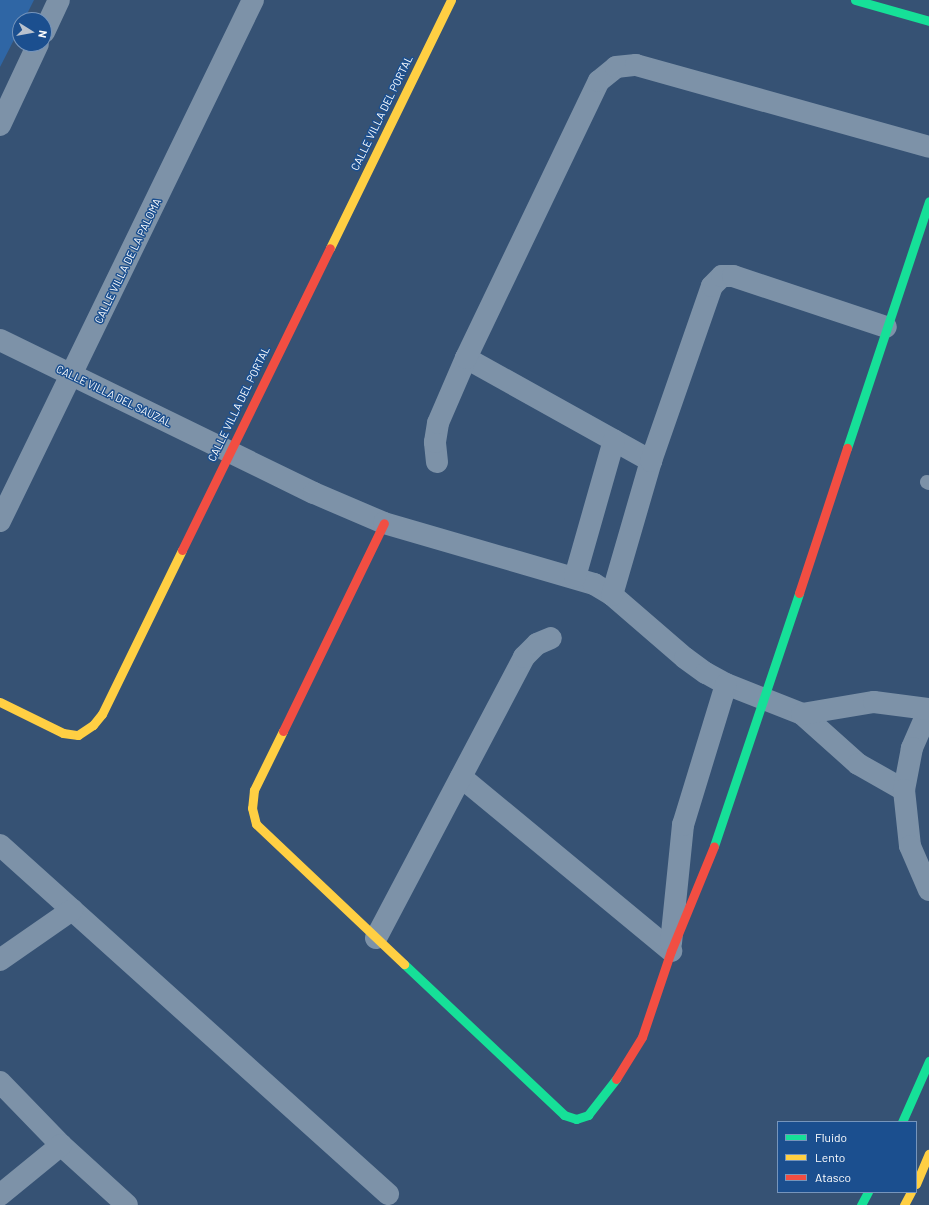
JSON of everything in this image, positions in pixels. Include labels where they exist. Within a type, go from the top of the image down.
[{"type":"street","points":[[52,15],[59,0]]},
{"type":"street","name":"CALLE VILLA DE LA PALOMA","points":[[0,521],[72,376],[253,0]]},
{"type":"street","name":"CALLE VILLA DEL PORTAL","points":[[0,702],[63,733],[78,734],[93,726],[102,714],[228,451],[451,0]]},
{"type":"street","points":[[856,0],[929,21]]},
{"type":"street","points":[[0,125],[34,52]]},
{"type":"street","points":[[437,462],[435,442],[438,423],[466,358],[599,81],[616,67],[636,65],[929,147]]},
{"type":"street","points":[[384,523],[254,790],[252,808],[256,824],[564,1115],[576,1119],[588,1115],[631,1055],[653,1007],[671,951],[719,833],[762,698],[929,201]]},
{"type":"street","points":[[612,595],[651,461],[712,286],[722,276],[733,276],[886,327]]},
{"type":"street","name":"CALLE VILLA DEL SAUZAL","points":[[0,340],[314,493],[384,523],[575,576],[612,595],[685,658],[726,684],[802,714]]},
{"type":"street","points":[[466,358],[651,461]]},
{"type":"street","points":[[575,576],[614,440]]},
{"type":"street","points":[[376,938],[524,657],[537,644],[551,638]]},
{"type":"street","points":[[671,951],[683,825],[726,684]]},
{"type":"street","points":[[802,714],[874,702],[929,709],[912,748],[904,790],[910,846],[929,890]]},
{"type":"street","points":[[802,714],[858,764],[904,790]]},
{"type":"street","points":[[461,777],[671,951]]},
{"type":"street","points":[[0,845],[388,1194]]},
{"type":"street","points":[[0,960],[72,910]]},
{"type":"street","points":[[902,1121],[929,1061]]},
{"type":"street","points":[[0,1082],[61,1145],[127,1205]]},
{"type":"street","points":[[0,1195],[61,1145]]},
{"type":"street","points":[[917,1182],[929,1154]]},
{"type":"street","points":[[861,1205],[867,1193]]},
{"type":"street","points":[[904,1205],[910,1193]]},
{"type":"shaded area","points":[[0,0],[34,0],[28,12],[12,12],[12,44],[0,67]]},
{"type":"traffic: fast","points":[[855,0],[929,21]]},
{"type":"traffic: fast","points":[[847,448],[929,201]]},
{"type":"traffic: fast","points":[[714,846],[799,593]]},
{"type":"traffic: fast","points":[[404,964],[564,1115],[576,1119],[588,1115],[616,1079]]},
{"type":"traffic: fast","points":[[902,1121],[929,1061]]},
{"type":"traffic: fast","points":[[861,1205],[867,1193]]},
{"type":"traffic: slow","points":[[330,248],[451,0]]},
{"type":"traffic: slow","points":[[0,702],[63,733],[78,735],[93,725],[102,714],[182,550]]},
{"type":"traffic: slow","points":[[283,731],[254,790],[252,808],[256,824],[404,964]]},
{"type":"traffic: slow","points":[[917,1182],[929,1154]]},
{"type":"traffic: slow","points":[[904,1205],[910,1193]]},
{"type":"traffic: jam","points":[[182,550],[330,248]]},
{"type":"traffic: jam","points":[[799,593],[847,448]]},
{"type":"traffic: jam","points":[[283,731],[384,523]]},
{"type":"traffic: jam","points":[[616,1079],[642,1037],[671,951],[714,846]]}]
